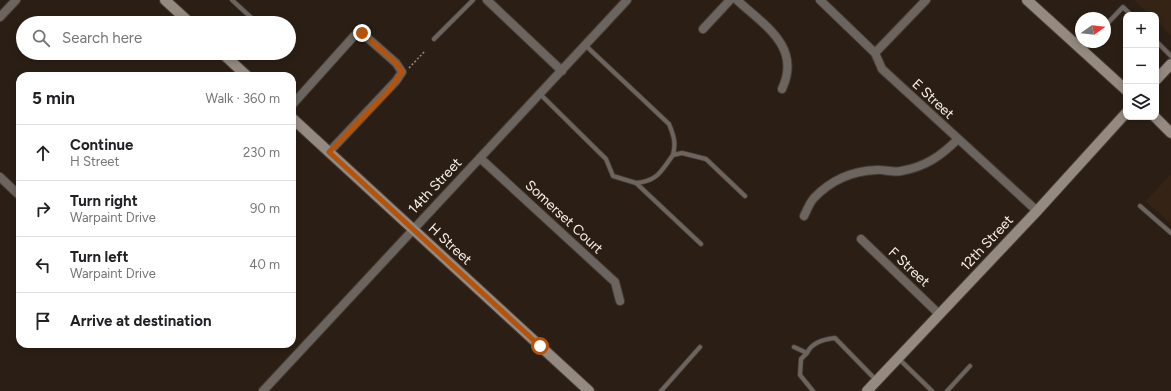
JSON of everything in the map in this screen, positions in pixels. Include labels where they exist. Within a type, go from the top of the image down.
[{"type":"street","points":[[0,17],[16,0]]},
{"type":"street","points":[[487,0],[562,71]]},
{"type":"street","name":"14th Street","points":[[263,391],[627,0]]},
{"type":"street","points":[[703,29],[730,0]]},
{"type":"street","points":[[737,0],[774,34],[784,48],[788,60],[787,78],[782,89]]},
{"type":"street","name":"E Street","points":[[820,0],[875,53],[882,69],[1037,211]]},
{"type":"street","points":[[875,53],[926,0]]},
{"type":"street","points":[[1027,0],[1123,87]]},
{"type":"street","points":[[170,2],[183,16]]},
{"type":"street","points":[[296,100],[354,36],[362,33],[396,63],[402,72],[388,91],[329,152]]},
{"type":"street","points":[[229,60],[242,72]]},
{"type":"street","points":[[1159,77],[1171,64]]},
{"type":"street","name":"12th Street","points":[[867,391],[1037,211],[1123,116]]},
{"type":"street","points":[[1158,120],[1171,133]]},
{"type":"street","name":"H Street","points":[[296,122],[585,390]]},
{"type":"street","points":[[804,216],[813,198],[832,183],[851,173],[878,170],[899,172],[921,166],[942,155],[958,139]]},
{"type":"street","name":"Somerset Court","points":[[480,158],[615,282],[620,301]]},
{"type":"street","points":[[0,177],[16,192]]},
{"type":"street","name":"F Street","points":[[861,239],[939,314]]},
{"type":"lane","points":[[232,0],[249,16]]},
{"type":"lane","points":[[434,39],[474,0]]},
{"type":"lane","points":[[1111,20],[1123,7],[1128,12]]},
{"type":"lane","points":[[1159,44],[1171,56]]},
{"type":"lane","points":[[540,94],[606,159],[613,176],[636,183],[647,182],[656,178],[672,155],[675,146],[675,138],[669,124],[585,46]]},
{"type":"lane","points":[[672,155],[682,152],[706,159],[745,196]]},
{"type":"lane","points":[[636,183],[701,244]]},
{"type":"lane","points":[[1140,206],[1171,233]]},
{"type":"lane","points":[[813,391],[800,375],[801,359],[821,340],[835,338],[877,380]]},
{"type":"lane","points":[[661,391],[700,347]]},
{"type":"lane","points":[[794,347],[807,353]]},
{"type":"lane","points":[[897,358],[932,391]]},
{"type":"lane","points":[[947,391],[970,366]]},
{"type":"path","points":[[402,72],[412,65],[425,51]]},
{"type":"shaded area","points":[[1134,0],[1171,0],[1171,35],[1159,24],[1159,12],[1147,12]]},
{"type":"shaded area","points":[[1171,174],[1171,224],[1146,201]]},
{"type":"route","points":[[362,33],[396,63],[402,72],[388,91],[329,152],[540,346]]}]
